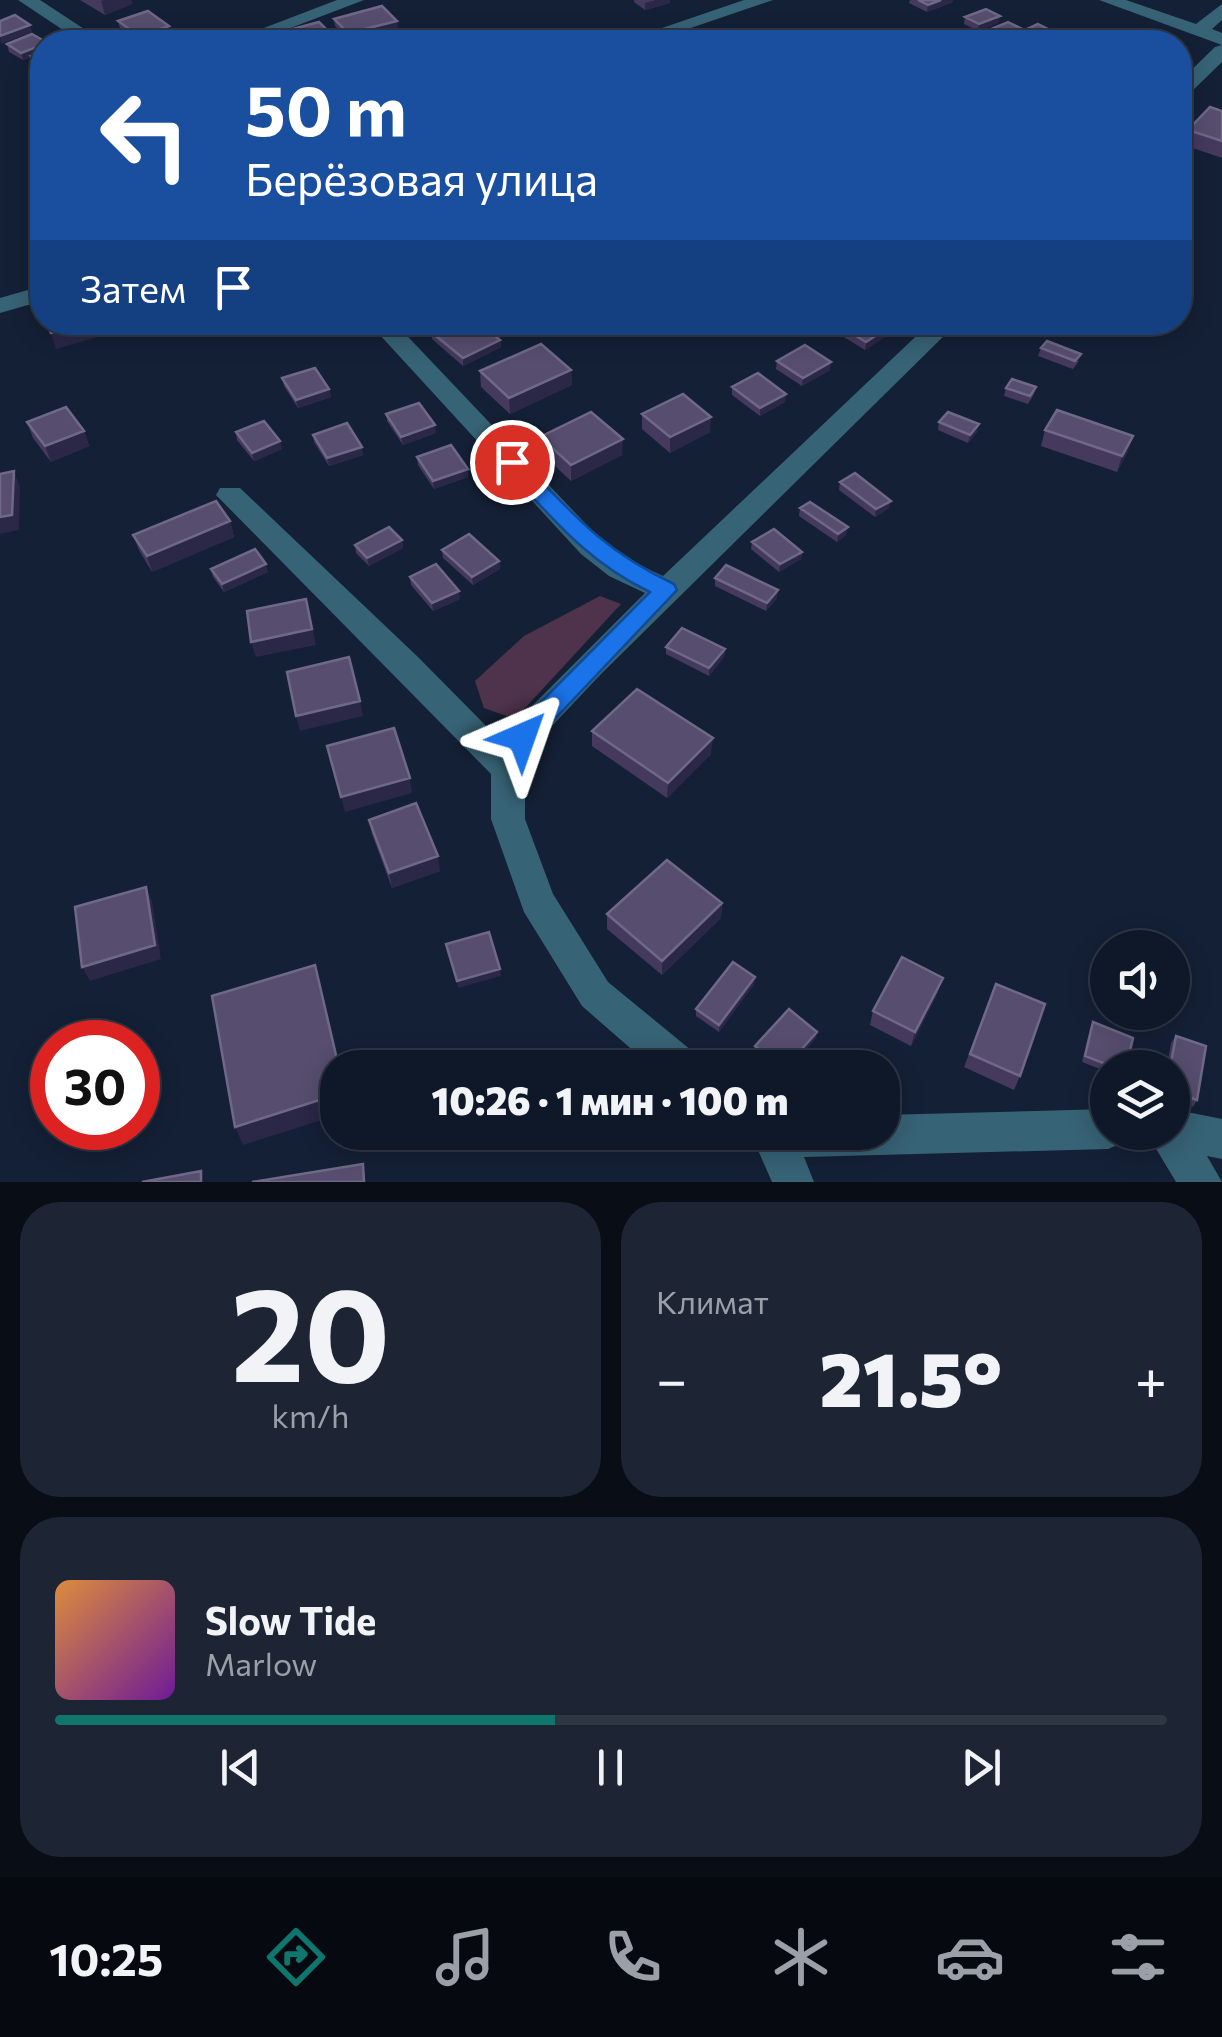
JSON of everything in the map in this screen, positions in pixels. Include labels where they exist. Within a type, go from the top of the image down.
[{"type":"street","points":[[27,0],[75,30]]},
{"type":"street","points":[[672,28],[764,0]]},
{"type":"street","points":[[1108,0],[1222,38]]},
{"type":"street","points":[[271,30],[354,1]]},
{"type":"street","points":[[1199,31],[1222,10]]},
{"type":"street","points":[[1192,80],[1222,50]]},
{"type":"street","points":[[0,306],[30,297]]},
{"type":"street","points":[[392,335],[592,546],[620,568],[666,590]]},
{"type":"street","points":[[662,1050],[596,994],[537,901],[508,820],[508,770],[522,737],[666,590],[932,335]]},
{"type":"street","points":[[230,495],[407,665],[508,770]]},
{"type":"street","points":[[900,1133],[1090,1129]]},
{"type":"street","points":[[1190,1134],[1222,1139]]},
{"type":"street","points":[[779,1150],[793,1182]]},
{"type":"street","points":[[1181,1150],[1201,1182]]},
{"type":"shaded area","points":[[600,596],[621,604],[515,719],[484,708],[475,681],[524,636]]},
{"type":"building","points":[[382,6],[397,21],[345,30],[334,19]]},
{"type":"building","points":[[986,9],[1000,16],[979,24],[965,17]]},
{"type":"building","points":[[148,11],[169,26],[131,30],[118,21]]},
{"type":"building","points":[[15,15],[30,25],[0,36],[0,21]]},
{"type":"building","points":[[319,22],[327,30],[289,30]]},
{"type":"building","points":[[1008,22],[1022,29],[1020,30],[988,30]]},
{"type":"building","points":[[1038,24],[1050,30],[1025,30]]},
{"type":"building","points":[[30,35],[30,50],[21,53],[7,44]]},
{"type":"building","points":[[1210,107],[1222,111],[1222,141],[1192,131],[1192,126]]},
{"type":"building","points":[[435,335],[494,335],[500,340],[463,358]]},
{"type":"building","points":[[855,335],[877,335],[866,342]]},
{"type":"building","points":[[1047,341],[1081,354],[1075,361],[1041,348]]},
{"type":"building","points":[[541,344],[571,370],[509,398],[480,371]]},
{"type":"building","points":[[805,345],[831,362],[803,378],[777,361]]},
{"type":"building","points":[[315,368],[329,389],[296,400],[282,378]]},
{"type":"building","points":[[758,373],[786,394],[760,408],[732,387]]},
{"type":"building","points":[[1012,379],[1036,387],[1030,396],[1006,388]]},
{"type":"building","points":[[683,394],[711,417],[670,437],[642,414]]},
{"type":"building","points":[[419,403],[435,425],[401,437],[386,414]]},
{"type":"building","points":[[66,407],[84,431],[45,446],[27,422]]},
{"type":"building","points":[[1057,410],[1133,436],[1122,456],[1045,430]]},
{"type":"building","points":[[591,412],[623,439],[571,465],[540,437]]},
{"type":"building","points":[[948,412],[979,424],[970,435],[939,422]]},
{"type":"building","points":[[264,421],[280,441],[252,453],[236,432]]},
{"type":"building","points":[[347,423],[362,447],[327,458],[313,435]]},
{"type":"building","points":[[451,445],[468,469],[433,481],[417,457]]},
{"type":"building","points":[[14,471],[12,515],[0,517],[0,474]]},
{"type":"building","points":[[855,473],[891,501],[876,509],[840,482]]},
{"type":"building","points":[[216,501],[230,521],[147,556],[133,535]]},
{"type":"building","points":[[810,502],[848,527],[838,534],[800,508]]},
{"type":"building","points":[[389,527],[402,540],[367,558],[355,545]]},
{"type":"building","points":[[774,529],[802,552],[780,564],[752,542]]},
{"type":"building","points":[[469,534],[499,561],[472,577],[442,550]]},
{"type":"building","points":[[255,549],[266,564],[222,584],[211,569]]},
{"type":"building","points":[[436,564],[459,591],[432,603],[410,577]]},
{"type":"building","points":[[726,565],[778,590],[767,603],[715,578]]},
{"type":"building","points":[[306,599],[312,629],[251,642],[247,611]]},
{"type":"building","points":[[682,628],[725,649],[709,668],[666,647]]},
{"type":"building","points":[[349,657],[360,701],[296,716],[287,672]]},
{"type":"building","points":[[637,689],[713,738],[668,783],[592,731]]},
{"type":"building","points":[[394,728],[410,778],[341,797],[327,746]]},
{"type":"building","points":[[416,803],[438,856],[389,873],[369,820]]},
{"type":"building","points":[[667,860],[722,903],[662,961],[607,914]]},
{"type":"building","points":[[146,887],[155,945],[82,967],[75,907]]},
{"type":"building","points":[[489,932],[500,969],[457,981],[446,944]]},
{"type":"building","points":[[902,957],[943,978],[915,1032],[873,1011]]},
{"type":"building","points":[[733,962],[755,977],[719,1025],[696,1009]]},
{"type":"building","points":[[315,965],[335,1050],[320,1050],[320,1100],[235,1127],[212,996]]},
{"type":"building","points":[[996,984],[1045,1004],[1020,1076],[970,1054]]},
{"type":"building","points":[[789,1009],[817,1032],[801,1050],[760,1050],[755,1046]]},
{"type":"building","points":[[1091,1030],[1113,1030],[1133,1038],[1130,1050],[1090,1050],[1090,1058],[1085,1056]]},
{"type":"building","points":[[1176,1036],[1206,1046],[1197,1100],[1190,1097],[1190,1050],[1173,1050]]},
{"type":"building","points":[[363,1164],[364,1182],[252,1182]]},
{"type":"building","points":[[201,1171],[201,1182],[142,1182]]},
{"type":"route","points":[[512,462],[592,546],[620,568],[666,590],[522,737]]}]
